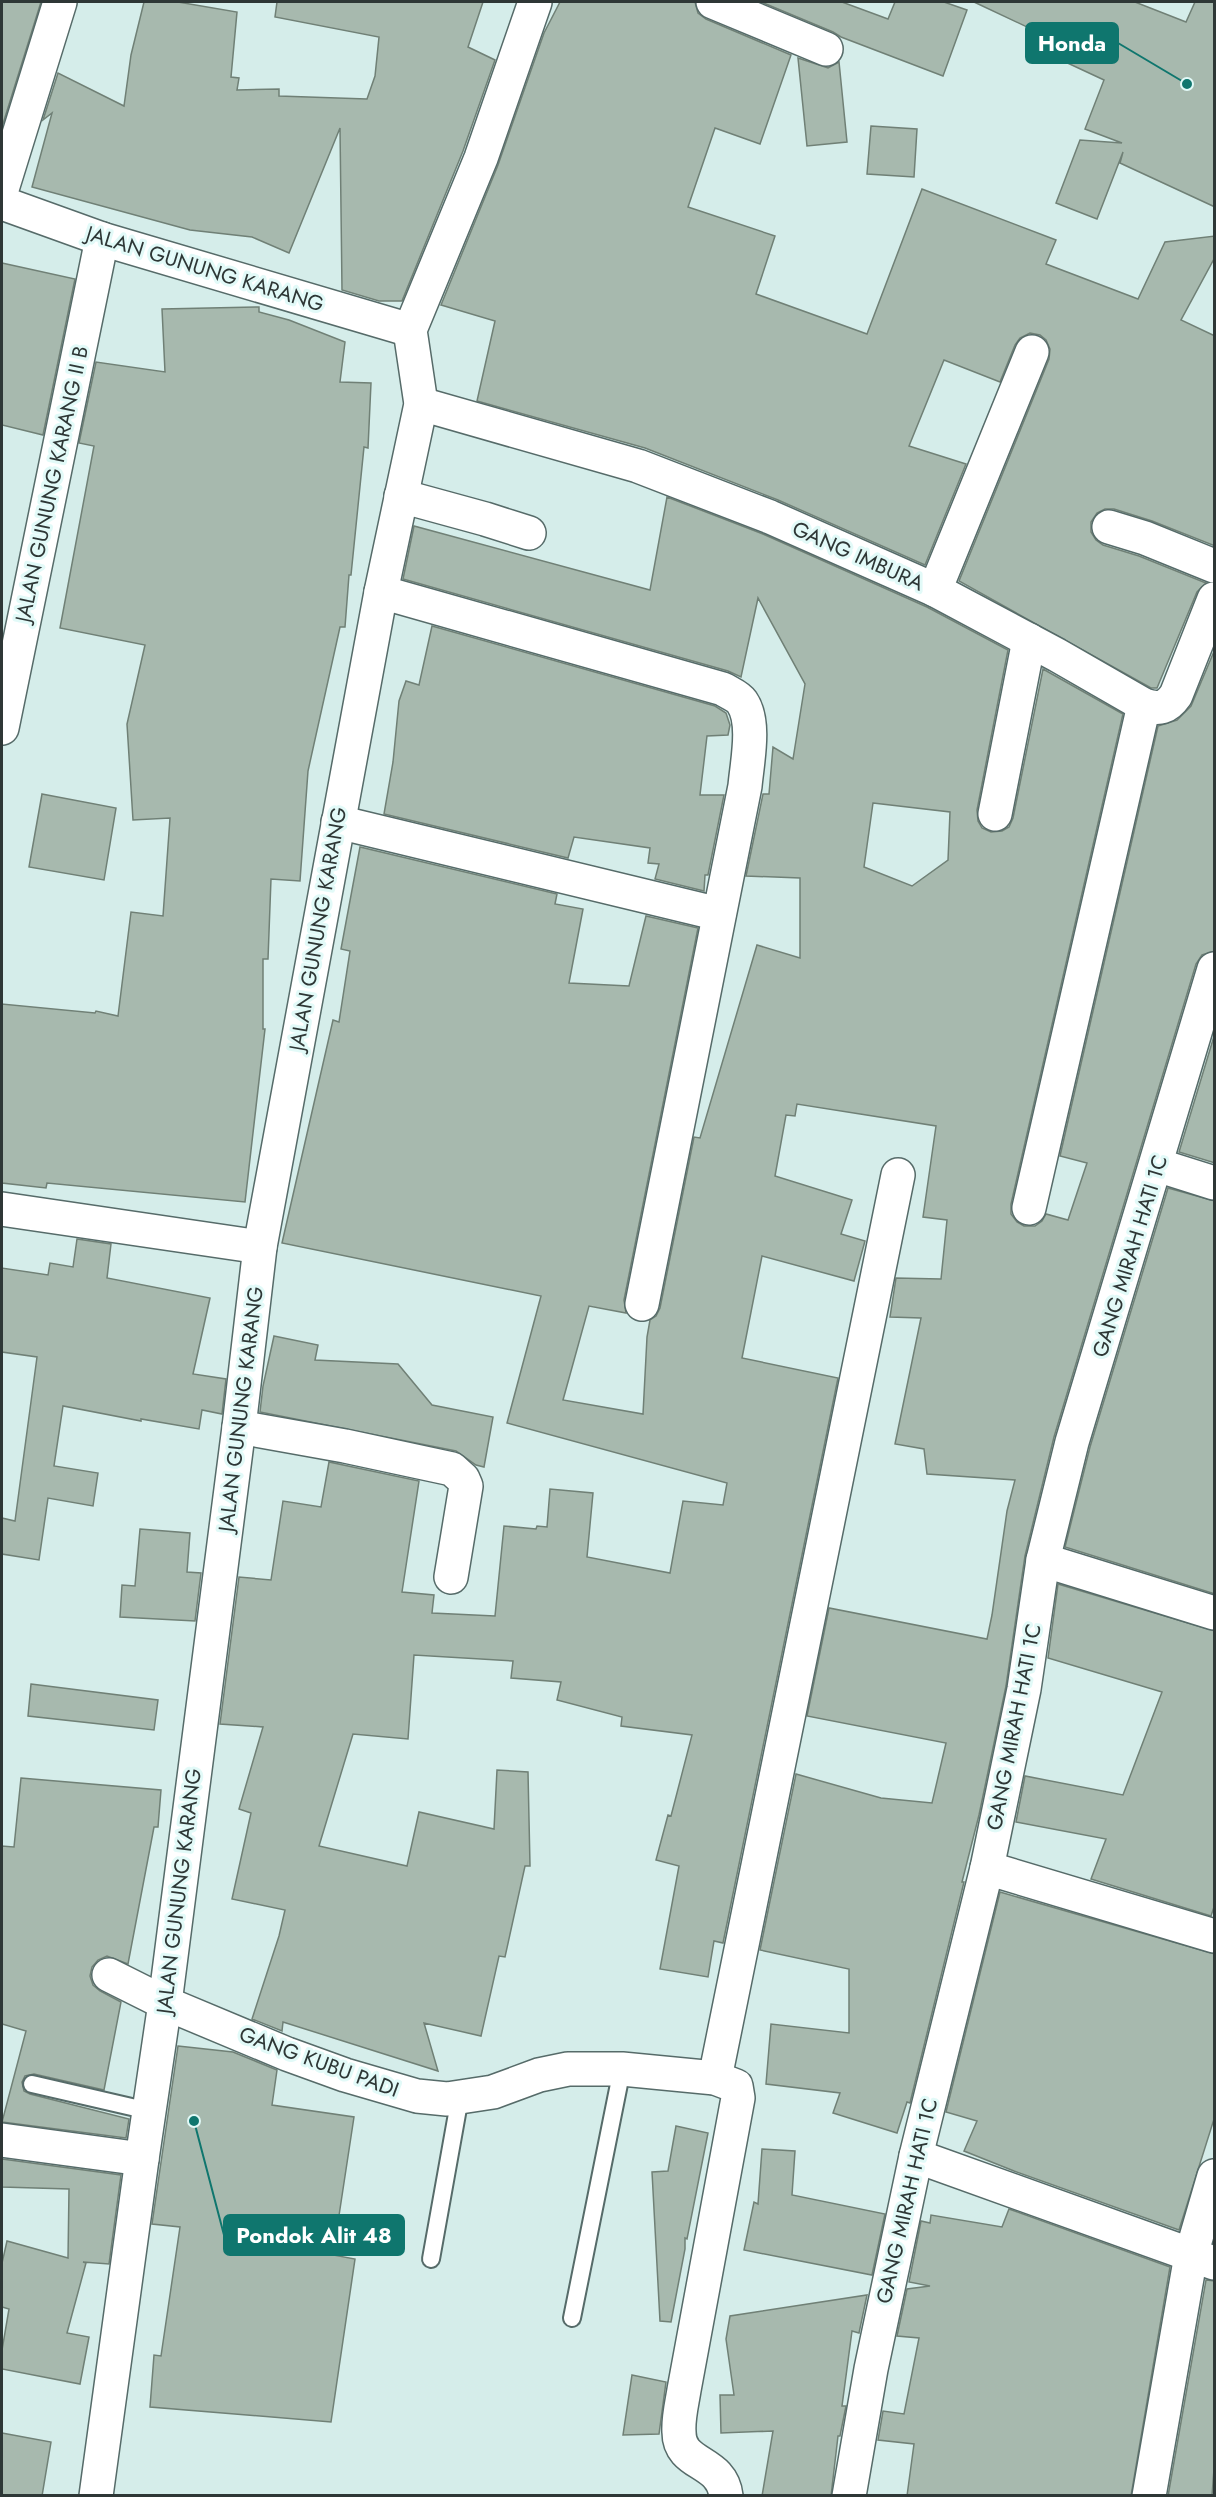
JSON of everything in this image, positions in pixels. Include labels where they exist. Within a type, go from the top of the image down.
[{"type":"street","points":[[2,189],[60,2]]},
{"type":"street","points":[[410,330],[481,158],[535,2]]},
{"type":"street","points":[[713,2],[826,49]]},
{"type":"street","name":"JALAN GUNUNG KARANG","points":[[2,203],[102,239],[410,330],[421,404],[381,592],[260,1247],[165,2003],[141,2159],[96,2496]]},
{"type":"street","name":"JALAN GUNUNG KARANG II B","points":[[2,728],[102,239]]},
{"type":"street","points":[[936,590],[1032,352]]},
{"type":"street","name":"GANG IMBURA","points":[[421,404],[638,466],[770,517],[936,590],[1144,705]]},
{"type":"street","points":[[401,496],[529,533]]},
{"type":"street","points":[[1109,527],[1145,538],[1215,566]]},
{"type":"street","points":[[381,592],[723,690],[743,702],[750,739],[745,786],[642,1304]]},
{"type":"street","points":[[1029,1208],[1144,705],[1160,709],[1170,703],[1176,695],[1215,599]]},
{"type":"street","points":[[995,814],[1029,640]]},
{"type":"street","points":[[338,822],[720,914]]},
{"type":"street","name":"GANG MIRAH HATI 1C","points":[[849,2496],[871,2369],[916,2156],[987,1868],[1024,1689],[1044,1560],[1072,1442],[1215,969]]},
{"type":"street","points":[[1157,1165],[1215,1183]]},
{"type":"street","points":[[726,2496],[721,2478],[684,2450],[678,2433],[738,2098],[736,2086],[715,2078],[898,1175]]},
{"type":"street","points":[[2,1209],[260,1247]]},
{"type":"street","points":[[239,1427],[345,1446],[452,1469],[463,1479],[466,1486],[451,1577]]},
{"type":"street","points":[[1044,1560],[1215,1613]]},
{"type":"street","points":[[987,1868],[1215,1936]]},
{"type":"street","name":"GANG KUBU PADI","points":[[109,1975],[165,2003],[287,2054],[345,2075],[417,2096],[447,2099],[493,2092],[539,2074],[568,2069],[622,2069],[715,2078]]},
{"type":"street","points":[[2,2140],[141,2159]]},
{"type":"street","points":[[916,2156],[1203,2259]]},
{"type":"street","points":[[1149,2496],[1203,2259],[1215,2176]]},
{"type":"lane","points":[[572,2318],[622,2069]]},
{"type":"lane","points":[[32,2084],[149,2111]]},
{"type":"lane","points":[[431,2259],[460,2097]]},
{"type":"building","points":[[2,2],[41,2],[2,127]]},
{"type":"building","points":[[144,2],[178,2],[237,12],[231,77],[239,78],[237,90],[279,89],[279,96],[367,99],[375,76],[379,37],[275,17],[277,2],[483,2],[468,47],[495,60],[463,151],[402,301],[379,301],[342,290],[340,128],[289,253],[252,237],[190,230],[32,187],[52,113],[43,120],[58,73],[124,106],[131,55]]},
{"type":"building","points":[[560,2],[695,2],[698,13],[706,19],[791,55],[760,144],[715,128],[688,207],[775,236],[756,294],[867,334],[922,189],[1056,240],[1046,264],[1138,299],[1165,242],[1215,236],[1215,257],[1181,320],[1215,336],[1215,546],[1152,521],[1114,509],[1105,509],[1097,513],[1091,522],[1091,532],[1103,545],[1139,556],[1206,583],[1197,592],[1157,688],[1151,688],[959,581],[1049,359],[1050,349],[1046,340],[1040,335],[1030,333],[1020,338],[1000,382],[944,360],[909,446],[966,464],[925,565],[778,500],[645,448],[477,401],[495,321],[441,305],[498,165],[544,33]]},
{"type":"building","points":[[761,2],[842,2],[888,19],[895,2],[944,2],[967,10],[943,76],[841,37]]},
{"type":"building","points":[[974,2],[1135,2],[1186,22],[1195,2],[1215,2],[1215,207],[1120,163],[1123,152],[1097,219],[1056,203],[1080,140],[1122,143],[1085,129],[1104,80],[1035,48],[1042,34]]},
{"type":"building","points":[[798,58],[828,68],[839,62],[847,142],[807,146]]},
{"type":"building","points":[[871,126],[917,129],[914,177],[867,174]]},
{"type":"building","points":[[2,263],[75,279],[43,435],[2,425]]},
{"type":"building","points":[[259,307],[259,312],[289,320],[345,342],[340,382],[371,383],[368,448],[364,447],[345,627],[340,627],[308,771],[300,881],[271,879],[268,959],[263,959],[263,1029],[265,1029],[245,1202],[47,1183],[46,1188],[2,1183],[2,1004],[95,1013],[96,1011],[118,1016],[131,912],[163,916],[170,818],[133,820],[127,724],[145,645],[60,628],[94,446],[79,443],[96,362],[165,372],[162,309]]},
{"type":"building","points":[[667,497],[763,534],[927,607],[1008,650],[977,810],[978,821],[982,828],[991,832],[1002,831],[1009,827],[1013,818],[1043,669],[1123,714],[1011,1204],[1011,1214],[1017,1222],[1024,1226],[1035,1226],[1046,1214],[1068,1220],[1087,1163],[1060,1156],[1158,726],[1177,720],[1191,706],[1215,649],[1215,951],[1202,955],[1196,964],[1054,1437],[1025,1556],[1006,1686],[979,1815],[962,1882],[964,1882],[910,2103],[907,2102],[897,2133],[833,2113],[840,2093],[766,2084],[771,2024],[849,2033],[849,1969],[760,1950],[796,1774],[881,1798],[932,1803],[946,1743],[807,1716],[829,1608],[987,1639],[1007,1511],[1015,1480],[927,1474],[924,1449],[895,1444],[921,1318],[890,1317],[896,1278],[941,1279],[947,1220],[923,1217],[936,1126],[797,1104],[795,1116],[786,1115],[775,1176],[852,1200],[841,1234],[865,1241],[854,1281],[762,1256],[742,1358],[838,1378],[723,1943],[714,1941],[708,1977],[660,1969],[679,1866],[656,1860],[668,1815],[671,1816],[692,1735],[621,1726],[622,1717],[557,1700],[561,1682],[511,1678],[513,1661],[414,1655],[408,1739],[353,1734],[319,1846],[407,1866],[419,1812],[494,1829],[497,1770],[528,1772],[530,1866],[525,1866],[505,1957],[499,1956],[481,2036],[424,2023],[438,2071],[283,2022],[282,2031],[252,2019],[285,1910],[232,1899],[251,1813],[239,1809],[263,1727],[220,1724],[239,1577],[271,1580],[283,1501],[321,1507],[329,1462],[419,1481],[402,1592],[434,1595],[432,1613],[495,1616],[504,1526],[536,1529],[537,1526],[547,1527],[550,1489],[593,1493],[587,1557],[670,1573],[683,1501],[723,1505],[727,1483],[507,1423],[541,1296],[282,1243],[333,1020],[339,1022],[350,951],[341,949],[360,847],[557,894],[555,904],[583,909],[569,983],[629,986],[646,916],[698,928],[624,1300],[626,1313],[589,1306],[563,1400],[643,1414],[650,1320],[656,1316],[660,1308],[694,1137],[700,1138],[757,945],[800,958],[800,878],[746,876],[763,794],[769,794],[773,747],[793,759],[805,684],[758,598],[741,677],[728,671],[403,579],[414,526],[650,590]],"holes":[[[873,803],[950,812],[948,860],[912,886],[864,867]]]},
{"type":"building","points":[[432,626],[715,706],[726,713],[730,725],[728,735],[707,736],[700,795],[724,795],[708,875],[705,875],[704,891],[655,879],[659,864],[648,863],[650,848],[574,837],[568,858],[384,814],[393,762],[399,701],[406,681],[419,685]]},
{"type":"building","points":[[42,794],[116,808],[104,880],[29,867]]},
{"type":"building","points":[[1215,1033],[1215,1163],[1179,1152]]},
{"type":"building","points":[[1168,1188],[1215,1201],[1215,1594],[1065,1547],[1090,1447]]},
{"type":"building","points":[[77,1239],[111,1244],[107,1278],[210,1298],[193,1374],[226,1379],[222,1414],[202,1410],[199,1429],[63,1406],[54,1466],[98,1473],[93,1506],[48,1498],[39,1560],[2,1554],[2,1518],[15,1521],[37,1357],[2,1352],[2,1268],[48,1275],[50,1263],[73,1267]]},
{"type":"building","points":[[274,1336],[318,1345],[315,1360],[398,1364],[432,1405],[493,1417],[484,1467],[476,1465],[456,1451],[260,1412]]},
{"type":"building","points":[[140,1529],[190,1533],[187,1572],[201,1573],[195,1621],[120,1617],[122,1585],[135,1586]]},
{"type":"building","points":[[1058,1584],[1215,1631],[1215,1904],[1211,1916],[1091,1879],[1106,1839],[1016,1822],[1025,1776],[1123,1795],[1162,1692],[1048,1658]]},
{"type":"building","points":[[31,1684],[158,1700],[154,1730],[28,1716]]},
{"type":"building","points":[[21,1778],[161,1790],[158,1827],[154,1827],[128,1964],[107,1956],[98,1960],[92,1967],[90,1976],[93,1985],[100,1991],[121,2002],[104,2090],[34,2074],[25,2076],[22,2082],[24,2091],[30,2094],[129,2119],[126,2138],[2,2122],[26,2031],[2,2024],[2,1846],[14,1847]]},
{"type":"building","points":[[1000,1892],[1215,1954],[1215,2116],[1179,2230],[964,2151],[977,2121],[946,2112]]},
{"type":"building","points":[[178,2046],[233,2052],[277,2070],[272,2105],[354,2117],[333,2255],[355,2259],[331,2422],[150,2407],[154,2355],[161,2356],[180,2227],[152,2224]]},
{"type":"building","points":[[676,2126],[708,2133],[687,2239],[685,2238],[685,2249],[671,2322],[660,2321],[652,2172],[668,2171]]},
{"type":"building","points":[[762,2149],[795,2151],[792,2195],[885,2214],[872,2275],[744,2250],[754,2202],[758,2204]]},
{"type":"building","points":[[2,2159],[121,2175],[109,2264],[83,2262],[86,2263],[67,2333],[89,2337],[80,2384],[2,2369],[2,2350],[9,2309],[2,2307],[2,2263],[7,2241],[68,2258],[69,2189],[2,2187]]},
{"type":"building","points":[[1009,2209],[1170,2267],[1131,2496],[907,2496],[914,2444],[878,2440],[883,2411],[904,2414],[919,2338],[897,2336],[907,2289],[930,2286],[909,2282],[921,2221],[930,2223],[931,2215],[1002,2227]]},
{"type":"building","points":[[1206,2280],[1215,2281],[1212,2496],[1168,2496]]},
{"type":"building","points":[[867,2295],[859,2333],[852,2331],[842,2406],[846,2406],[840,2436],[838,2436],[831,2496],[762,2496],[773,2431],[721,2433],[720,2395],[734,2395],[726,2339],[730,2316]]},
{"type":"building","points":[[632,2375],[666,2382],[659,2434],[623,2435]]},
{"type":"building","points":[[2,2433],[51,2442],[42,2496],[2,2496]]},
{"type":"place","name":"Honda","points":[[1187,84]]},
{"type":"place","name":"Pondok Alit 48","points":[[194,2121]]}]
